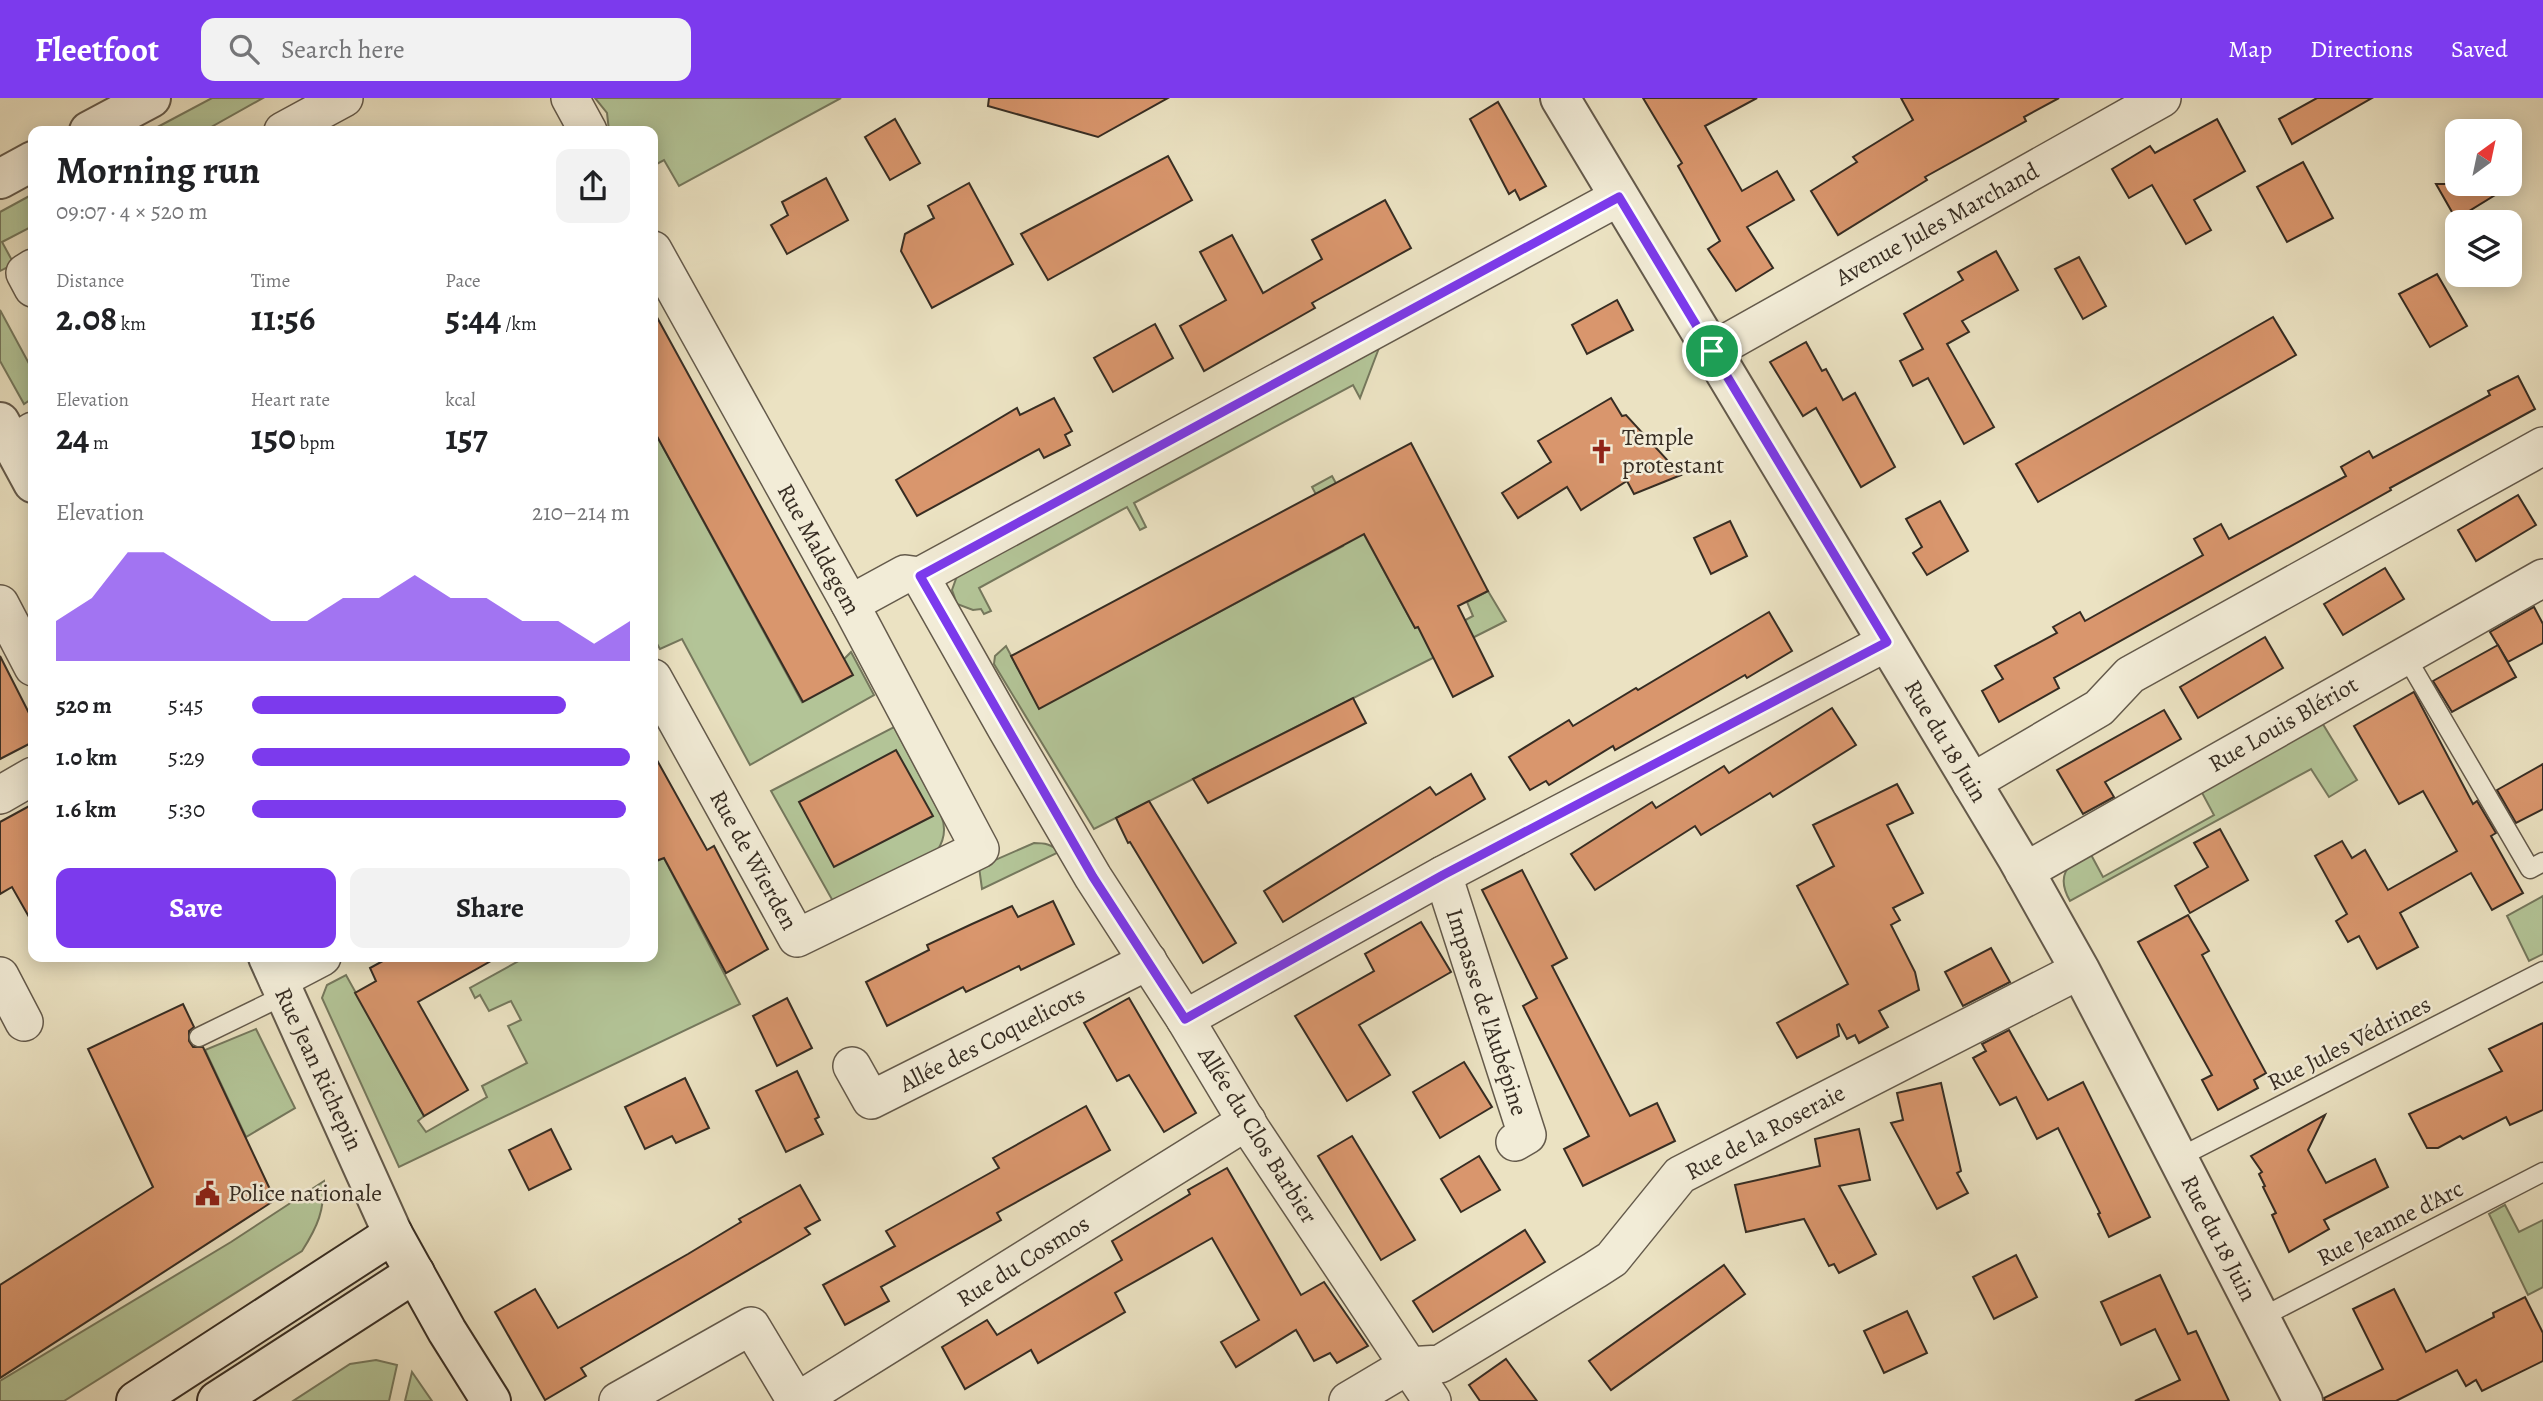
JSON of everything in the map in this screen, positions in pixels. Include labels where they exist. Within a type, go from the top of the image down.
[{"type":"street","points":[[98,126],[151,98]]},
{"type":"street","points":[[292,126],[344,98]]},
{"type":"street","points":[[570,98],[585,126]]},
{"type":"street","name":"Rue du 18 Juin","points":[[1560,98],[1887,642],[2080,970],[2303,1401]]},
{"type":"street","name":"Avenue Jules Marchand","points":[[1712,351],[2162,98]]},
{"type":"street","points":[[0,179],[28,164]]},
{"type":"street","points":[[850,604],[905,574],[920,576],[1619,197]]},
{"type":"street","name":"Rue Maldegem","points":[[658,259],[850,604],[981,849]]},
{"type":"street","points":[[15,432],[28,469]]},
{"type":"street","points":[[1970,783],[2099,708],[2130,675],[2543,446]]},
{"type":"street","name":"Allée du Clos Barbier","points":[[920,576],[1075,846],[1247,1121],[1432,1401]]},
{"type":"street","name":"Rue Louis Blériot","points":[[2024,872],[2543,578]]},
{"type":"street","points":[[0,604],[28,657]]},
{"type":"street","points":[[1185,1019],[1443,875],[1887,642]]},
{"type":"street","name":"Rue de Wierden","points":[[658,687],[797,938],[981,849]]},
{"type":"street","points":[[0,795],[28,779]]},
{"type":"street","name":"Impasse de l'Aubépine","points":[[1443,875],[1527,1135],[1515,1142]]},
{"type":"street","name":"Allée des Coquelicots","points":[[852,1066],[871,1100],[1147,961]]},
{"type":"street","points":[[277,977],[311,962]]},
{"type":"street","name":"Rue de la Roseraie","points":[[1407,1366],[1440,1364],[1612,1259],[1680,1175],[2080,970]]},
{"type":"street","points":[[0,976],[24,1022]]},
{"type":"street","name":"Rue Jean Richepin","points":[[277,977],[394,1234],[447,1331],[491,1401]]},
{"type":"street","name":"Rue du Cosmos","points":[[618,1401],[751,1326],[797,1401],[1247,1121]]},
{"type":"street","points":[[136,1401],[394,1234]]},
{"type":"street","points":[[217,1401],[415,1273]]},
{"type":"street","points":[[1348,1401],[1407,1366]]},
{"type":"lane","points":[[2405,655],[2530,869],[2543,862]]},
{"type":"lane","name":"Rue Jules Védrines","points":[[2178,1158],[2543,971]]},
{"type":"lane","points":[[199,1037],[277,977]]},
{"type":"lane","name":"Rue Jeanne d'Arc","points":[[2260,1318],[2543,1172]]},
{"type":"green space","points":[[212,98],[263,98],[213,126],[159,126]]},
{"type":"green space","points":[[595,98],[841,98],[679,186],[664,160],[658,163],[658,126],[608,126],[607,113]]},
{"type":"green space","points":[[28,197],[28,229],[2,242],[14,264],[0,271],[0,212]]},
{"type":"green space","points":[[0,310],[28,362],[28,401],[24,404],[0,361]]},
{"type":"green space","points":[[1379,348],[1360,398],[1353,385],[1134,503],[1146,527],[1140,530],[1127,507],[979,588],[991,611],[984,614],[981,609],[973,610],[957,604],[952,590],[957,576]]},
{"type":"green space","points":[[658,438],[802,702],[851,652],[874,695],[750,765],[682,639],[660,649]]},
{"type":"green space","points":[[1332,476],[1415,628],[1439,616],[1447,630],[1473,616],[1467,602],[1488,591],[1506,621],[1094,829],[994,664],[995,656],[1006,646],[1039,708],[1343,546],[1312,487]]},
{"type":"green space","points":[[2321,721],[2357,780],[2329,797],[2311,769],[2070,901],[2064,878],[2074,861],[2089,851],[2103,877],[2214,815],[2200,789]]},
{"type":"green space","points":[[894,727],[941,815],[944,824],[942,842],[937,851],[834,903],[771,791]]},
{"type":"green space","points":[[1034,843],[1048,844],[1059,852],[982,889],[979,867]]},
{"type":"green space","points":[[664,858],[740,1004],[399,1167],[322,998],[327,985],[346,975],[424,1116],[418,1121],[426,1132],[487,1097],[482,1086],[527,1063],[508,1026],[521,1020],[511,1001],[489,1011],[480,995],[475,998],[470,988],[517,962],[658,962],[658,861]]},
{"type":"green space","points":[[2543,896],[2543,954],[2529,961],[2507,916]]},
{"type":"green space","points":[[256,1029],[295,1108],[246,1137],[205,1050]]},
{"type":"green space","points":[[324,1181],[319,1218],[302,1251],[64,1401],[0,1401],[0,1381],[231,1242]]},
{"type":"green space","points":[[2505,1205],[2519,1232],[2543,1220],[2543,1287],[2528,1295],[2489,1214]]},
{"type":"green space","points":[[376,1360],[397,1365],[389,1401],[293,1401],[350,1364]]},
{"type":"green space","points":[[412,1372],[432,1401],[405,1401]]},
{"type":"building","points":[[989,98],[1168,98],[1098,137],[988,106]]},
{"type":"building","points":[[1643,98],[1757,98],[1705,126],[1742,191],[1777,171],[1794,200],[1747,227],[1773,268],[1736,291],[1708,249],[1720,241],[1678,166],[1682,163]]},
{"type":"building","points":[[1901,98],[2059,98],[2024,117],[2026,121],[1925,177],[1927,180],[1838,235],[1811,191],[1857,162],[1853,157],[1913,120]]},
{"type":"building","points":[[2317,98],[2372,98],[2292,144],[2279,119]]},
{"type":"building","points":[[1498,102],[1546,186],[1520,200],[1515,190],[1509,194],[1470,119]]},
{"type":"building","points":[[895,119],[920,163],[890,180],[865,137]]},
{"type":"building","points":[[2217,119],[2245,171],[2194,200],[2211,230],[2186,244],[2152,185],[2129,198],[2112,169],[2150,146],[2155,153]]},
{"type":"building","points":[[1168,156],[1192,200],[1048,280],[1021,234]]},
{"type":"building","points":[[2303,162],[2333,218],[2287,242],[2257,187]]},
{"type":"building","points":[[826,178],[848,220],[787,254],[771,225],[788,215],[782,202]]},
{"type":"building","points":[[969,183],[1013,264],[932,308],[901,251],[905,234],[934,218],[928,206]]},
{"type":"building","points":[[2436,184],[2445,184],[2445,196],[2493,196],[2471,210],[2451,210]]},
{"type":"building","points":[[1385,200],[1411,248],[1312,303],[1315,308],[1204,371],[1180,326],[1226,300],[1200,252],[1232,235],[1263,293],[1322,259],[1312,240]]},
{"type":"building","points":[[1996,251],[2018,290],[1962,321],[1969,332],[1947,344],[1994,427],[1964,444],[1928,378],[1913,386],[1900,361],[1923,349],[1904,314],[1963,280],[1958,272]]},
{"type":"building","points":[[2079,257],[2106,306],[2083,319],[2055,269]]},
{"type":"building","points":[[2437,274],[2467,326],[2430,347],[2399,294]]},
{"type":"building","points":[[1617,300],[1633,330],[1587,354],[1572,325]]},
{"type":"building","points":[[2273,317],[2296,355],[2038,502],[2016,464]]},
{"type":"building","points":[[658,319],[853,675],[803,702],[658,438]]},
{"type":"building","points":[[1155,324],[1173,358],[1113,392],[1094,358]]},
{"type":"building","points":[[1806,342],[1822,371],[1826,369],[1843,400],[1855,393],[1895,467],[1861,487],[1816,408],[1803,416],[1770,362]]},
{"type":"building","points":[[2518,376],[2535,409],[2054,678],[2059,688],[1999,722],[1982,691],[2003,679],[1995,666],[2057,633],[2053,627],[2080,612],[2085,621],[2203,555],[2194,539],[2221,524],[2229,539],[2346,476],[2341,467],[2369,451],[2373,458],[2490,395],[2488,391]]},
{"type":"building","points":[[1054,398],[1072,431],[1065,435],[1070,445],[1044,458],[1039,449],[917,516],[896,480],[1017,408],[1020,415]]},
{"type":"building","name":"Temple protestant","points":[[1611,398],[1622,416],[1626,415],[1681,475],[1634,494],[1627,481],[1581,510],[1567,487],[1518,518],[1502,493],[1551,462],[1538,441]]},
{"type":"building","points":[[1411,443],[1488,591],[1458,606],[1493,676],[1453,697],[1418,627],[1415,628],[1364,534],[1039,709],[1011,656]]},
{"type":"building","points":[[2518,495],[2536,525],[2476,561],[2458,530]]},
{"type":"building","points":[[1940,501],[1968,551],[1927,575],[1913,553],[1922,547],[1906,519]]},
{"type":"building","points":[[1730,521],[1747,556],[1711,574],[1694,538]]},
{"type":"building","points":[[2385,568],[2404,599],[2343,635],[2324,604]]},
{"type":"building","points":[[2534,607],[2543,624],[2543,643],[2508,662],[2490,632]]},
{"type":"building","points":[[1769,612],[1792,651],[1615,750],[1613,746],[1549,785],[1546,781],[1530,790],[1509,757],[1569,720],[1573,726],[1636,688],[1638,690]]},
{"type":"building","points":[[2265,637],[2283,668],[2198,718],[2180,687]]},
{"type":"building","points":[[2498,645],[2516,677],[2452,712],[2433,681]]},
{"type":"building","points":[[0,656],[28,711],[28,745],[0,759]]},
{"type":"building","points":[[2414,692],[2473,804],[2477,801],[2496,833],[2491,836],[2523,893],[2492,910],[2471,873],[2400,913],[2418,947],[2377,969],[2359,936],[2348,942],[2336,921],[2347,914],[2315,856],[2342,841],[2352,858],[2365,850],[2388,890],[2457,851],[2423,791],[2399,804],[2354,726]]},
{"type":"building","points":[[1353,698],[1366,723],[1208,803],[1193,779]]},
{"type":"building","points":[[1832,708],[1856,745],[1773,797],[1770,793],[1701,835],[1695,826],[1595,890],[1571,854],[1652,802],[1656,808],[1724,766],[1729,773]]},
{"type":"building","points":[[2164,710],[2181,739],[2105,782],[2114,797],[2083,814],[2057,770]]},
{"type":"building","points":[[896,750],[933,816],[834,867],[799,802]]},
{"type":"building","points":[[658,762],[707,850],[714,846],[768,949],[726,973],[664,858],[658,860]]},
{"type":"building","points":[[2543,764],[2543,809],[2516,823],[2497,790]]},
{"type":"building","points":[[1471,774],[1485,799],[1283,922],[1264,891],[1430,787],[1436,795]]},
{"type":"building","points":[[1897,784],[1913,813],[1887,825],[1923,893],[1893,908],[1900,920],[1891,925],[1915,972],[1919,990],[1879,1011],[1888,1027],[1859,1043],[1855,1035],[1847,1039],[1839,1024],[1839,1036],[1797,1058],[1777,1023],[1848,984],[1797,886],[1834,866],[1813,825]]},
{"type":"building","points":[[1149,801],[1236,943],[1203,963],[1130,842],[1128,843],[1116,818]]},
{"type":"building","points":[[28,807],[28,915],[12,887],[0,894],[0,822]]},
{"type":"building","points":[[2220,829],[2248,880],[2190,913],[2175,886],[2208,867],[2194,843]]},
{"type":"building","points":[[1522,870],[1567,958],[1552,966],[1630,1116],[1657,1103],[1675,1141],[1583,1186],[1564,1149],[1589,1136],[1523,1006],[1537,998],[1482,890]]},
{"type":"building","points":[[1053,901],[1074,944],[1021,970],[1019,966],[966,992],[963,987],[887,1026],[866,982],[929,950],[927,945],[1012,906],[1018,917]]},
{"type":"building","points":[[2188,915],[2209,951],[2202,955],[2266,1073],[2254,1080],[2258,1088],[2218,1110],[2202,1080],[2212,1075],[2138,942]]},
{"type":"building","points":[[1421,922],[1451,972],[1359,1025],[1390,1075],[1347,1101],[1295,1016],[1374,971],[1365,954]]},
{"type":"building","points":[[1991,948],[2010,982],[1963,1006],[1945,972]]},
{"type":"building","points":[[381,962],[489,962],[418,1002],[468,1090],[424,1116],[355,993],[376,981],[370,968]]},
{"type":"building","points":[[787,998],[812,1048],[777,1066],[753,1016]]},
{"type":"building","points":[[1129,998],[1196,1113],[1164,1132],[1129,1075],[1117,1081],[1084,1023]]},
{"type":"building","name":"Police nationale","points":[[183,1004],[194,1027],[189,1031],[189,1041],[193,1047],[203,1047],[275,1200],[0,1378],[0,1285],[153,1187],[88,1049]]},
{"type":"building","points":[[2543,1023],[2543,1110],[2510,1125],[2506,1117],[2463,1139],[2460,1136],[2438,1148],[2427,1148],[2409,1114],[2502,1071],[2489,1049]]},
{"type":"building","points":[[2009,1030],[2048,1100],[2083,1082],[2150,1217],[2109,1237],[2058,1128],[2037,1139],[2016,1097],[2000,1105],[1973,1058],[1986,1051],[1982,1044]]},
{"type":"building","points":[[1464,1062],[1492,1107],[1440,1138],[1413,1092]]},
{"type":"building","points":[[797,1071],[819,1117],[815,1119],[823,1134],[786,1152],[756,1091]]},
{"type":"building","points":[[685,1078],[709,1128],[676,1143],[672,1136],[645,1149],[625,1107]]},
{"type":"building","points":[[1941,1083],[1961,1171],[1957,1173],[1968,1193],[1937,1209],[1891,1123],[1903,1120],[1897,1093]]},
{"type":"building","points":[[1086,1106],[1110,1150],[997,1213],[1001,1220],[881,1287],[889,1301],[845,1325],[823,1285],[895,1246],[886,1231],[999,1168],[993,1158]]},
{"type":"building","points":[[2325,1115],[2308,1150],[2326,1183],[2375,1159],[2388,1187],[2324,1220],[2329,1229],[2289,1252],[2272,1215],[2276,1213],[2263,1187],[2265,1186],[2259,1174],[2262,1172],[2251,1156]]},
{"type":"building","points":[[551,1129],[571,1169],[529,1190],[509,1150]]},
{"type":"building","points":[[1859,1129],[1870,1180],[1839,1186],[1876,1254],[1839,1273],[1834,1264],[1829,1266],[1804,1219],[1746,1232],[1735,1185],[1820,1166],[1815,1139]]},
{"type":"building","points":[[1352,1136],[1415,1240],[1381,1260],[1318,1156]]},
{"type":"building","points":[[1479,1156],[1500,1190],[1461,1212],[1441,1179]]},
{"type":"building","points":[[1227,1168],[1301,1295],[1324,1282],[1368,1346],[1337,1363],[1330,1353],[1314,1361],[1296,1330],[1236,1367],[1221,1342],[1259,1320],[1212,1238],[1115,1293],[1125,1312],[1038,1363],[1031,1350],[965,1389],[942,1347],[987,1320],[997,1335],[1122,1260],[1112,1241],[1190,1194],[1188,1190]]},
{"type":"building","points":[[800,1185],[820,1220],[805,1228],[810,1234],[581,1368],[586,1376],[545,1400],[495,1312],[535,1289],[558,1328],[688,1254],[741,1222],[739,1219]]},
{"type":"building","points":[[1525,1230],[1545,1262],[1433,1332],[1413,1301]]},
{"type":"building","points":[[2016,1255],[2037,1297],[1994,1319],[1973,1277]]},
{"type":"building","points":[[1724,1265],[1745,1294],[1611,1390],[1589,1361]]},
{"type":"building","points":[[2160,1275],[2188,1334],[2196,1331],[2229,1401],[2135,1401],[2180,1380],[2155,1329],[2121,1345],[2101,1302]]},
{"type":"building","points":[[2394,1289],[2426,1352],[2494,1317],[2493,1313],[2525,1297],[2543,1333],[2543,1361],[2482,1391],[2476,1380],[2466,1386],[2457,1370],[2396,1401],[2325,1401],[2324,1398],[2383,1369],[2353,1309]]},
{"type":"building","points":[[1907,1311],[1927,1353],[1884,1373],[1864,1331]]},
{"type":"building","points":[[1506,1359],[1537,1401],[1480,1401],[1469,1385]]},
{"type":"place","name":"Temple protestant","points":[[1602,451]]},
{"type":"place","name":"Police nationale","points":[[208,1193]]},
{"type":"route","points":[[1619,197],[1712,351],[1887,642],[1443,875],[1185,1019],[1093,877],[920,576],[1619,197]]}]
